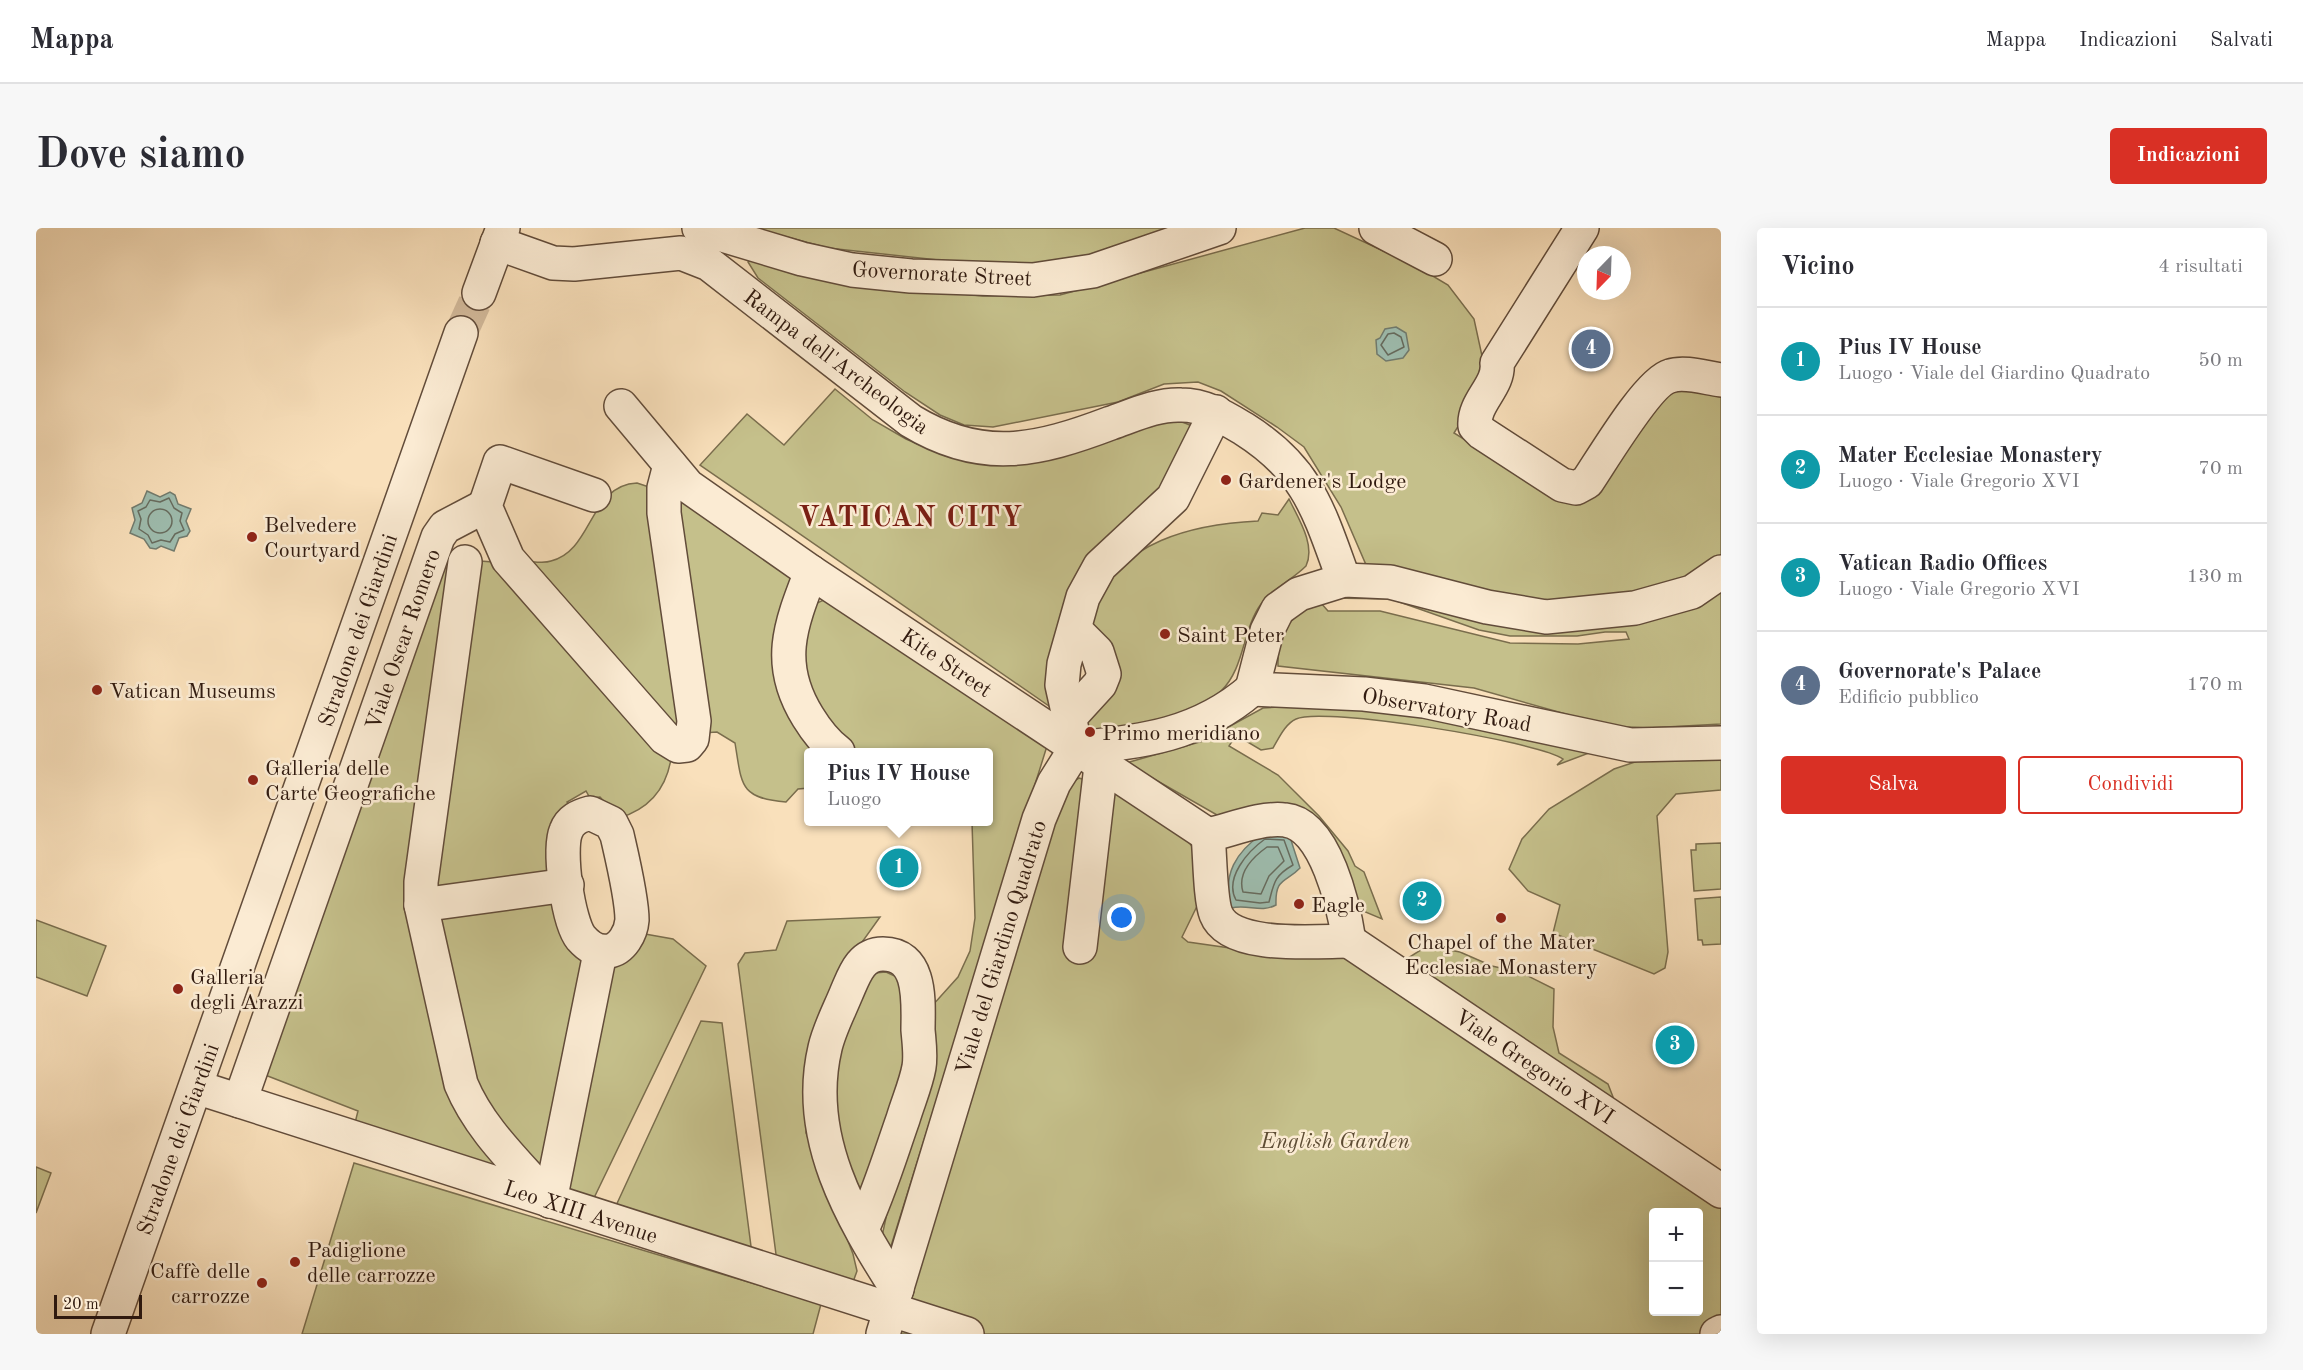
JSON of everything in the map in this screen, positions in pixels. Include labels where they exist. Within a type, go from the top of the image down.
[{"type":"street","name":"Governorate Street","points":[[699,228],[802,259],[852,270],[911,276],[1023,280],[1066,277],[1093,271],[1219,228]]},
{"type":"street","points":[[1376,228],[1435,259]]},
{"type":"street","points":[[1582,228],[1497,363],[1498,372],[1474,415],[1475,426],[1482,434],[1562,484],[1576,488],[1587,482],[1650,390],[1669,376],[1688,375],[1721,380]]},
{"type":"street","points":[[479,293],[500,235]]},
{"type":"street","name":"Rampa dell'Archeologia","points":[[500,235],[553,263],[574,264],[681,253],[709,264],[912,421],[947,441],[978,449],[1016,450],[1042,445],[1168,406],[1197,406],[1216,412],[1261,440],[1286,460],[1302,480],[1319,510],[1344,580]]},
{"type":"street","name":"Stradone dei Giardini","points":[[108,1334],[461,333]]},
{"type":"street","name":"Kite Street","points":[[621,406],[679,476],[811,572],[1081,744],[1208,835]]},
{"type":"street","points":[[1080,947],[1081,744],[1062,685],[1064,664],[1075,630],[1079,608],[1090,582],[1120,545],[1173,498],[1216,412]]},
{"type":"street","points":[[594,495],[500,462],[485,506],[508,559],[664,738],[678,746],[687,745],[692,739],[694,721],[664,513],[664,488],[679,476]]},
{"type":"street","name":"Viale Oscar Romero","points":[[240,1101],[438,537],[444,528],[485,506]]},
{"type":"street","points":[[465,562],[421,882],[421,905],[461,1084],[468,1102],[481,1123],[550,1201]]},
{"type":"street","points":[[811,572],[790,638],[789,679],[799,703],[814,728],[833,748]]},
{"type":"street","points":[[1081,744],[1143,742],[1196,725],[1227,710],[1252,690],[1266,631],[1278,609],[1299,594],[1344,580],[1390,582],[1486,606],[1546,617],[1635,608],[1692,592],[1721,572]]},
{"type":"street","name":"Observatory Road","points":[[1252,690],[1364,694],[1424,701],[1630,745],[1721,743]]},
{"type":"street","name":"Viale del Giardino Quadrato","points":[[890,1311],[1039,819],[1054,783],[1081,744]]},
{"type":"street","points":[[1270,820],[1286,820],[1301,825],[1321,850],[1333,877],[1343,906],[1349,941],[1245,937],[1228,931],[1216,915],[1214,908],[1208,835],[1270,820]]},
{"type":"street","points":[[421,905],[567,885]]},
{"type":"street","name":"Viale Gregorio XVI","points":[[1349,941],[1721,1191]]},
{"type":"street","points":[[855,1298],[866,1239],[876,1199],[919,1066],[917,984],[911,968],[893,955],[885,954],[865,959],[855,973],[825,1047],[820,1076],[819,1103],[824,1138],[844,1198],[866,1239],[890,1311]]},
{"type":"street","points":[[550,1201],[598,963]]},
{"type":"street","name":"Leo XIII Avenue","points":[[196,1087],[967,1334]]},
{"type":"street","points":[[1717,1334],[1721,1332]]},
{"type":"green space","points":[[754,228],[1169,228],[1096,257],[1043,266],[984,265],[828,248]]},
{"type":"green space","points":[[1305,228],[1334,228],[1416,266],[1448,285],[1474,319],[1484,365],[1478,394],[1454,433],[1561,499],[1666,387],[1721,389],[1721,556],[1694,577],[1649,595],[1522,607],[1367,567],[1341,507],[1304,447],[1221,391],[1198,382],[1164,384],[1118,402],[993,427],[964,425],[940,415],[905,392],[758,278],[748,262],[753,259],[868,285],[983,296],[1060,295]]},
{"type":"green space","points":[[835,389],[873,420],[906,439],[946,456],[980,462],[1167,422],[1180,421],[1192,426],[1160,490],[1084,560],[1069,595],[1049,706],[700,465],[747,414],[784,445]]},
{"type":"green space","points":[[637,483],[655,489],[680,719],[677,727],[523,561],[548,562],[565,555],[575,545],[609,495],[621,487]]},
{"type":"green space","points":[[681,499],[792,572],[778,633],[818,748],[804,748],[804,788],[798,789],[786,802],[759,797],[751,793],[742,779],[735,743],[717,732],[702,733],[673,522]]},
{"type":"green space","points":[[1289,499],[1301,523],[1309,549],[1309,558],[1306,566],[1261,604],[1250,625],[1235,671],[1221,691],[1195,708],[1143,725],[1093,737],[1079,728],[1095,608],[1106,585],[1121,567],[1140,552],[1161,540],[1185,532],[1209,526],[1258,521],[1262,513],[1278,515]]},
{"type":"green space","points":[[438,557],[452,559],[408,898],[511,1171],[354,1127],[358,1111],[260,1073]]},
{"type":"green space","points":[[480,561],[493,562],[671,759],[669,770],[660,788],[647,803],[630,814],[619,818],[600,797],[590,798],[586,791],[567,802],[572,811],[557,871],[438,888],[433,876]]},
{"type":"green space","points":[[1721,588],[1721,724],[1648,728],[1608,726],[1474,688],[1278,666],[1280,644],[1288,626],[1301,612],[1321,603],[1328,611],[1380,611],[1510,643],[1578,644],[1629,639],[1626,632],[1577,636],[1510,636],[1479,630],[1391,599],[1331,598],[1366,593],[1452,608]]},
{"type":"green space","points":[[828,598],[1047,746],[888,1250],[881,1241],[931,1007],[958,977],[970,951],[975,918],[972,826],[993,826],[993,748],[852,748],[840,738],[819,714],[801,657],[808,618],[817,603]]},
{"type":"green space","points":[[1295,706],[1392,708],[1582,746],[1589,753],[1557,765],[1563,759],[1514,743],[1430,727],[1345,717],[1314,716],[1296,719],[1285,728],[1273,748],[1261,750],[1236,735],[1229,746],[1278,775],[1319,816],[1348,851],[1355,866],[1364,872],[1382,919],[1363,911],[1338,855],[1234,818],[1217,815],[1126,763],[1203,741],[1263,708]]},
{"type":"green space","points":[[1721,755],[1721,790],[1676,794],[1657,816],[1668,952],[1665,968],[1654,974],[1553,933],[1560,905],[1528,891],[1509,869],[1522,839],[1549,809],[1614,769],[1638,761]]},
{"type":"green space","name":"English Garden","points":[[1079,778],[1110,788],[1188,841],[1194,849],[1201,898],[1182,937],[1188,942],[1258,952],[1405,960],[1427,946],[1460,952],[1492,966],[1522,973],[1554,989],[1553,1027],[1559,1053],[1608,1084],[1630,1141],[1721,1186],[1721,1334],[900,1334],[1049,826],[1074,781]]},
{"type":"green space","points":[[1721,843],[1721,889],[1694,891],[1691,850],[1696,850],[1696,844]]},
{"type":"green space","points":[[559,896],[589,950],[544,1168],[531,1161],[474,1084],[439,920],[443,913]]},
{"type":"green space","points":[[1721,897],[1721,944],[1703,945],[1702,940],[1698,940],[1695,899]]},
{"type":"green space","points":[[880,917],[852,956],[812,1046],[806,1133],[853,1254],[857,1271],[853,1282],[777,1262],[738,964],[745,953],[776,950],[787,921]]},
{"type":"green space","points":[[36,920],[106,946],[87,996],[36,977]]},
{"type":"green space","points":[[645,934],[673,939],[706,966],[592,1202],[570,1192],[567,1186],[610,960]]},
{"type":"green space","points":[[886,972],[897,977],[904,991],[907,1064],[861,1193],[845,1157],[831,1085],[853,1001],[874,973]]},
{"type":"green space","points":[[701,1021],[722,1023],[752,1254],[614,1210]]},
{"type":"green space","points":[[354,1163],[821,1304],[813,1334],[302,1334]]},
{"type":"green space","points":[[36,1167],[51,1173],[36,1213]]},
{"type":"water","points":[[1396,327],[1406,333],[1409,350],[1403,358],[1386,361],[1377,354],[1376,340],[1380,338],[1385,329]]},
{"type":"water","points":[[147,491],[160,497],[170,492],[175,495],[178,504],[191,509],[186,521],[190,531],[187,536],[179,538],[174,551],[161,546],[156,549],[150,548],[144,539],[130,533],[135,520],[132,508],[142,503]]},
{"type":"water","points":[[1263,833],[1289,834],[1300,868],[1279,885],[1276,905],[1265,908],[1231,908],[1228,885],[1230,874],[1245,848]]},
{"type":"tunnel","points":[[461,333],[479,293]]},
{"type":"place","name":"Governorate's Palace","points":[[1591,349]]},
{"type":"place","name":"Gardener's Lodge","points":[[1226,480]]},
{"type":"place","name":"Belvedere Courtyard","points":[[252,537]]},
{"type":"place","name":"Saint Peter","points":[[1165,634]]},
{"type":"place","name":"Vatican Museums","points":[[97,690]]},
{"type":"place","name":"Primo meridiano","points":[[1090,732]]},
{"type":"place","name":"Galleria delle Carte Geografiche","points":[[253,780]]},
{"type":"place","name":"Pius IV House","points":[[899,868]]},
{"type":"place","name":"Mater Ecclesiae Monastery","points":[[1422,901]]},
{"type":"place","name":"Eagle","points":[[1299,904]]},
{"type":"place","name":"Chapel of the Mater Ecclesiae Monastery","points":[[1501,918]]},
{"type":"place","name":"Galleria degli Arazzi","points":[[178,989]]},
{"type":"place","name":"Vatican Radio Offices","points":[[1675,1045]]},
{"type":"place","name":"Padiglione delle carrozze","points":[[295,1262]]},
{"type":"place","name":"Caffè delle carrozze","points":[[262,1283]]},
{"type":"district","name":"VATICAN CITY","points":[[911,516]]}]
